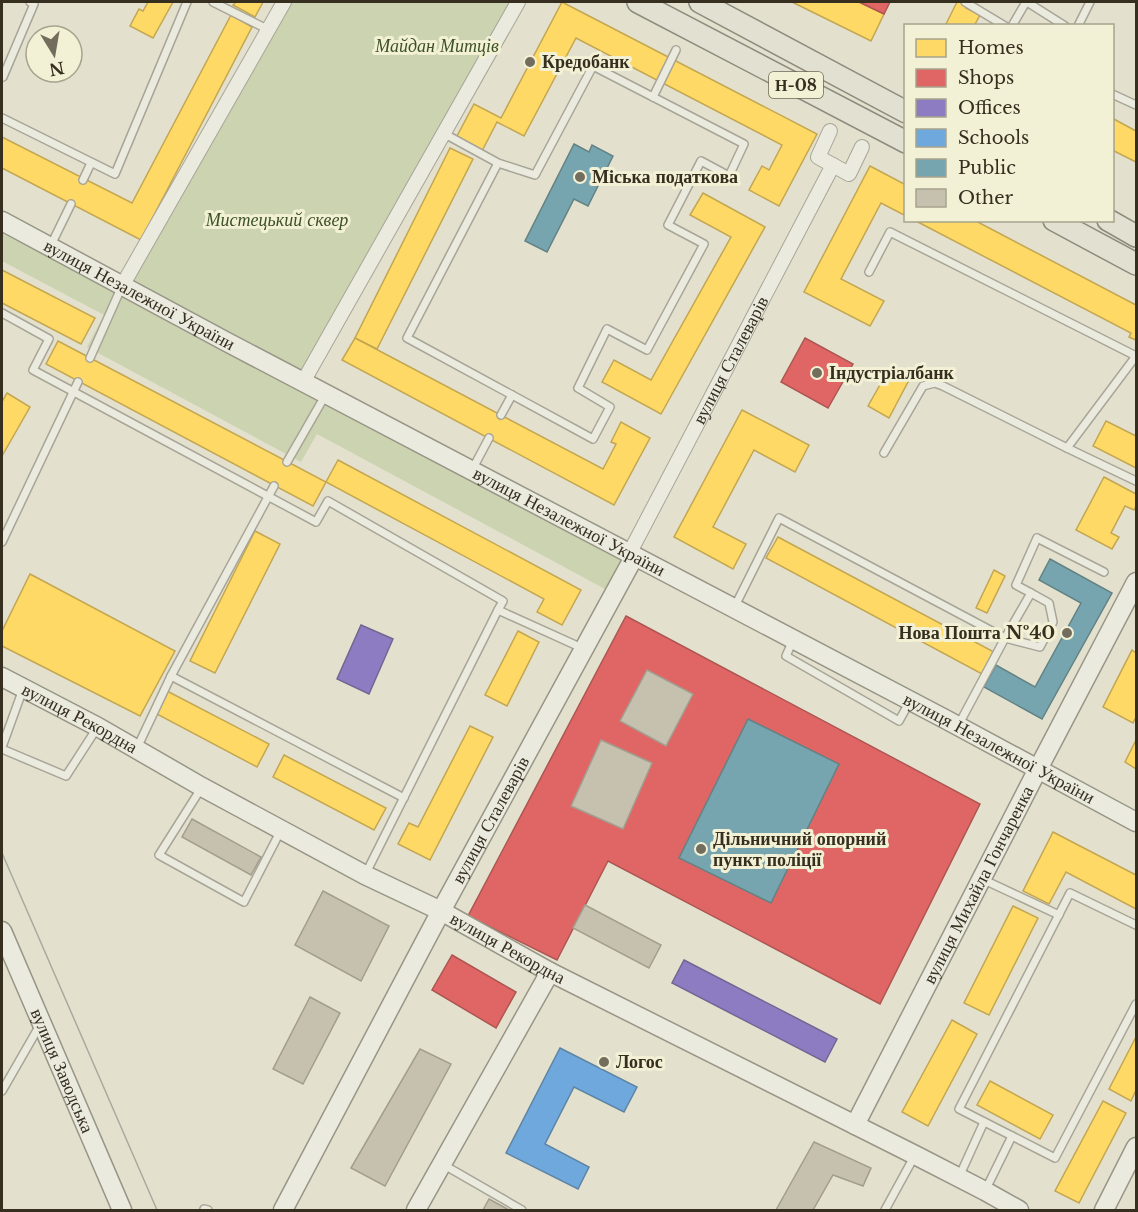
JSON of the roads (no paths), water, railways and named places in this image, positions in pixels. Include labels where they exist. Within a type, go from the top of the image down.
[{"type":"main road","name":"Н-08","points":[[638,2],[904,141]]},
{"type":"main road","name":"Н-08","points":[[700,2],[904,111]]},
{"type":"main road","points":[[1058,222],[1137,264]]},
{"type":"main road","points":[[1112,222],[1137,236]]},
{"type":"street","points":[[122,286],[284,2]]},
{"type":"street","points":[[303,382],[518,2]]},
{"type":"street","points":[[830,131],[818,157],[849,174],[862,147]]},
{"type":"street","name":"вулиця Сталеварів","points":[[283,1210],[441,911],[585,649],[833,165]]},
{"type":"street","name":"вулиця Незалежної України","points":[[2,221],[1137,822]]},
{"type":"street","name":"вулиця Михайла Гончаренка","points":[[855,1125],[1137,582]]},
{"type":"street","name":"вулиця Рекордна","points":[[2,677],[98,727],[202,787],[365,875],[441,911],[550,972],[915,1155],[1019,1210]]},
{"type":"street","name":"вулиця Заводська","points":[[2,931],[122,1210]]},
{"type":"street","points":[[416,1210],[550,972]]},
{"type":"street","points":[[1104,1210],[1137,1147]]},
{"type":"lane","points":[[2,76],[34,4],[30,2]]},
{"type":"lane","points":[[2,118],[115,174],[187,2]]},
{"type":"lane","points":[[213,2],[269,30]]},
{"type":"lane","points":[[965,2],[1002,24]]},
{"type":"lane","points":[[1013,24],[1026,2],[1062,24]]},
{"type":"lane","points":[[1079,24],[1090,2]]},
{"type":"lane","points":[[653,97],[676,50]]},
{"type":"lane","points":[[443,133],[498,163],[535,175],[593,66],[744,144],[729,176],[701,161],[668,225],[704,244],[647,350],[607,329],[578,388],[610,407],[592,439],[407,338],[498,163]]},
{"type":"lane","points":[[1114,94],[1137,105]]},
{"type":"lane","points":[[83,180],[91,162]]},
{"type":"lane","points":[[51,246],[71,204]]},
{"type":"lane","points":[[869,272],[890,232],[1136,356],[1068,448]]},
{"type":"lane","points":[[90,357],[122,286]]},
{"type":"lane","points":[[2,313],[49,339],[33,370],[316,522],[328,501],[502,601],[365,875]]},
{"type":"lane","points":[[2,542],[78,382]]},
{"type":"lane","points":[[884,453],[923,386],[935,383],[1137,481]]},
{"type":"lane","points":[[287,462],[326,394]]},
{"type":"lane","points":[[501,415],[512,395]]},
{"type":"lane","points":[[471,471],[489,438]]},
{"type":"lane","points":[[136,748],[171,676],[274,486]]},
{"type":"lane","points":[[734,609],[779,518],[1005,638],[1040,647],[1053,622],[1049,603],[1016,585],[1037,538],[1104,572]]},
{"type":"lane","points":[[958,726],[1031,592]]},
{"type":"lane","points":[[498,610],[585,649]]},
{"type":"lane","points":[[171,676],[404,798]]},
{"type":"lane","points":[[23,689],[2,748],[66,776],[98,727]]},
{"type":"lane","points":[[202,787],[159,855],[244,902],[282,829]]},
{"type":"lane","points":[[981,879],[1059,915]]},
{"type":"lane","points":[[1137,925],[1070,893],[959,1109],[1055,1158],[1137,1004]]},
{"type":"lane","points":[[2,1091],[41,1023]]},
{"type":"lane","points":[[958,1178],[984,1122]]},
{"type":"lane","points":[[985,1191],[1012,1136]]},
{"type":"lane","points":[[885,1210],[915,1155]]},
{"type":"lane","points":[[441,1164],[522,1210]]},
{"type":"tram line","points":[[2,853],[157,1210]]},
{"type":"place","name":"Кредобанк","points":[[530,62]]},
{"type":"place","name":"Міська податкова","points":[[580,177]]},
{"type":"place","name":"Індустріалбанк","points":[[817,373]]},
{"type":"place","name":"Нова Пошта №40","points":[[1067,633]]},
{"type":"place","name":"Дільничний опорний пункт поліції","points":[[701,849]]},
{"type":"place","name":"Логос","points":[[604,1062]]},
{"type":"park label","name":"Майдан Митців","points":[[437,46]]},
{"type":"park label","name":"Мистецький сквер","points":[[277,220]]}]
